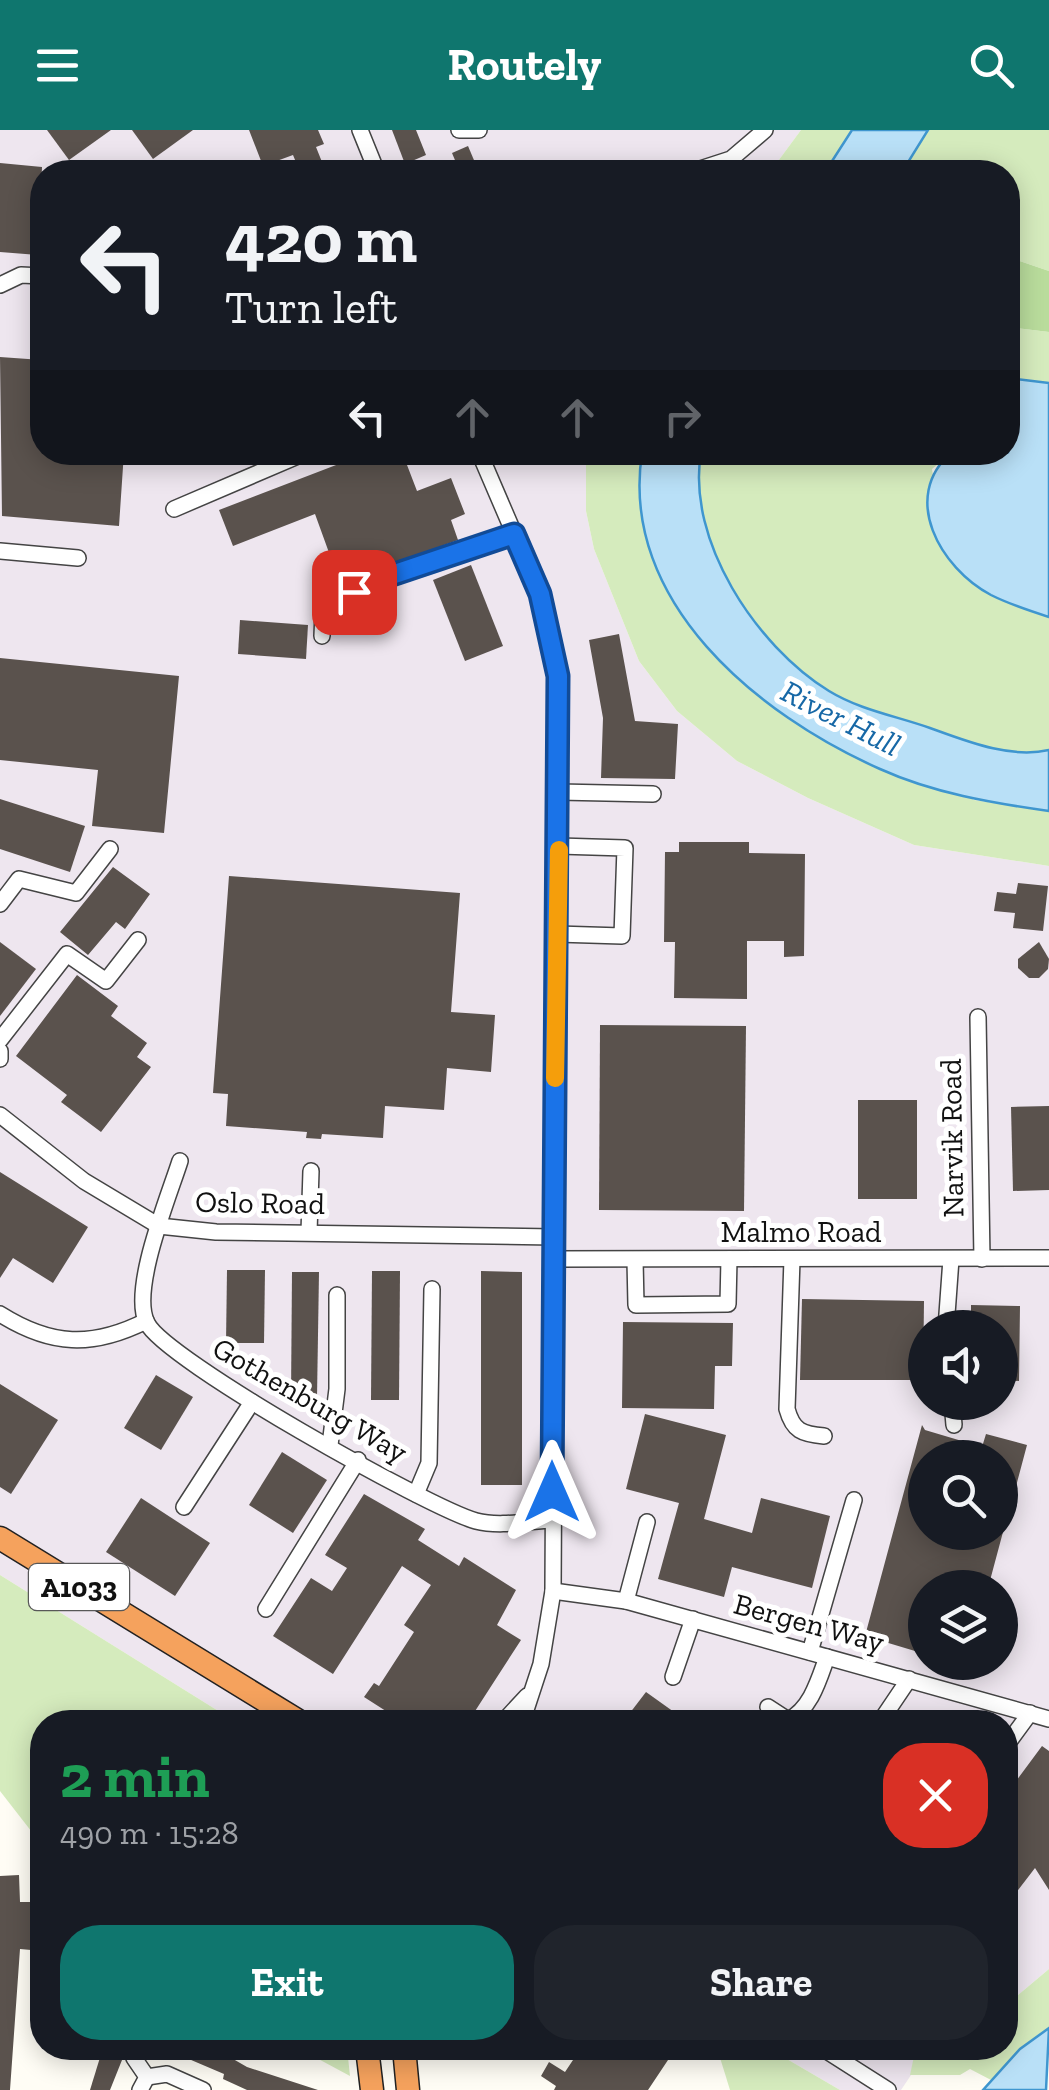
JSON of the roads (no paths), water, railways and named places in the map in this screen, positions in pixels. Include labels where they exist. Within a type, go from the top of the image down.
[{"type":"highway","name":"A1033","points":[[0,1538],[276,1710]]},
{"type":"highway","points":[[368,2060],[372,2090]]},
{"type":"highway","points":[[405,2060],[408,2090]]},
{"type":"street","points":[[360,130],[371,160]]},
{"type":"street","points":[[459,130],[480,130]]},
{"type":"street","points":[[728,160],[766,130]]},
{"type":"street","points":[[0,285],[20,275],[30,275]]},
{"type":"street","points":[[174,508],[276,465]]},
{"type":"street","points":[[485,465],[540,594],[558,676],[553,1591],[549,1628],[525,1710]]},
{"type":"street","points":[[322,636],[323,612],[342,604],[361,587],[514,534]]},
{"type":"street","points":[[0,551],[78,558]]},
{"type":"street","points":[[559,792],[653,794]]},
{"type":"street","points":[[557,934],[622,936],[625,848],[559,846]]},
{"type":"street","points":[[0,904],[20,878],[76,893],[110,849]]},
{"type":"street","points":[[0,1040],[67,954],[106,981],[138,940]]},
{"type":"street","name":"Narvik Road","points":[[978,1017],[982,1258]]},
{"type":"street","points":[[0,1051],[0,1059]]},
{"type":"street","name":"Oslo Road","points":[[0,1116],[84,1182],[158,1226],[216,1232],[554,1237]]},
{"type":"street","points":[[0,1314],[39,1336],[69,1342],[102,1340],[146,1321],[143,1298],[158,1226],[180,1161]]},
{"type":"street","points":[[310,1232],[311,1171]]},
{"type":"street","points":[[947,1310],[951,1258]]},
{"type":"street","name":"Malmo Road","points":[[554,1259],[1049,1258]]},
{"type":"street","points":[[636,1260],[636,1305],[728,1304],[728,1259]]},
{"type":"street","points":[[792,1259],[787,1409],[792,1424],[802,1434],[824,1436]]},
{"type":"street","points":[[416,1494],[429,1463],[432,1288]]},
{"type":"street","points":[[330,1445],[337,1389],[337,1294]]},
{"type":"street","name":"Gothenburg Way","points":[[146,1321],[166,1346],[252,1402],[416,1494],[481,1522],[552,1520]]},
{"type":"street","points":[[184,1507],[252,1402]]},
{"type":"street","points":[[954,1420],[954,1425]]},
{"type":"street","points":[[266,1609],[358,1460]]},
{"type":"street","points":[[810,1652],[854,1500]]},
{"type":"street","points":[[626,1601],[647,1522]]},
{"type":"street","name":"Bergen Way","points":[[553,1591],[626,1601],[908,1679]]},
{"type":"street","points":[[673,1677],[694,1620]]},
{"type":"street","points":[[801,1710],[814,1692],[827,1656]]},
{"type":"street","points":[[888,1710],[908,1680]]},
{"type":"street","name":"Bergen Way","points":[[913,1680],[1049,1718]]},
{"type":"street","points":[[515,1710],[530,1693]]},
{"type":"street","points":[[768,1707],[773,1710]]},
{"type":"street","points":[[1018,1729],[1030,1713]]},
{"type":"street","points":[[841,2060],[888,2090]]},
{"type":"street","points":[[144,2083],[167,2074],[203,2090]]},
{"type":"water","points":[[852,130],[928,130],[909,160],[833,160]]},
{"type":"water","points":[[1020,379],[1049,383],[1049,617],[991,595],[956,568],[942,550],[928,510],[929,490],[941,465],[1020,465]]},
{"type":"water","name":"River Hull","points":[[642,465],[700,465],[704,521],[716,555],[752,619],[776,647],[829,691],[853,703],[973,743],[1019,752],[1049,750],[1049,811],[984,801],[900,777],[834,746],[788,718],[745,685],[707,647],[675,604],[652,558],[641,507]]},
{"type":"water","points":[[1049,2028],[1046,2090],[983,2090],[1010,2060],[1018,2060],[1020,2049]]}]
